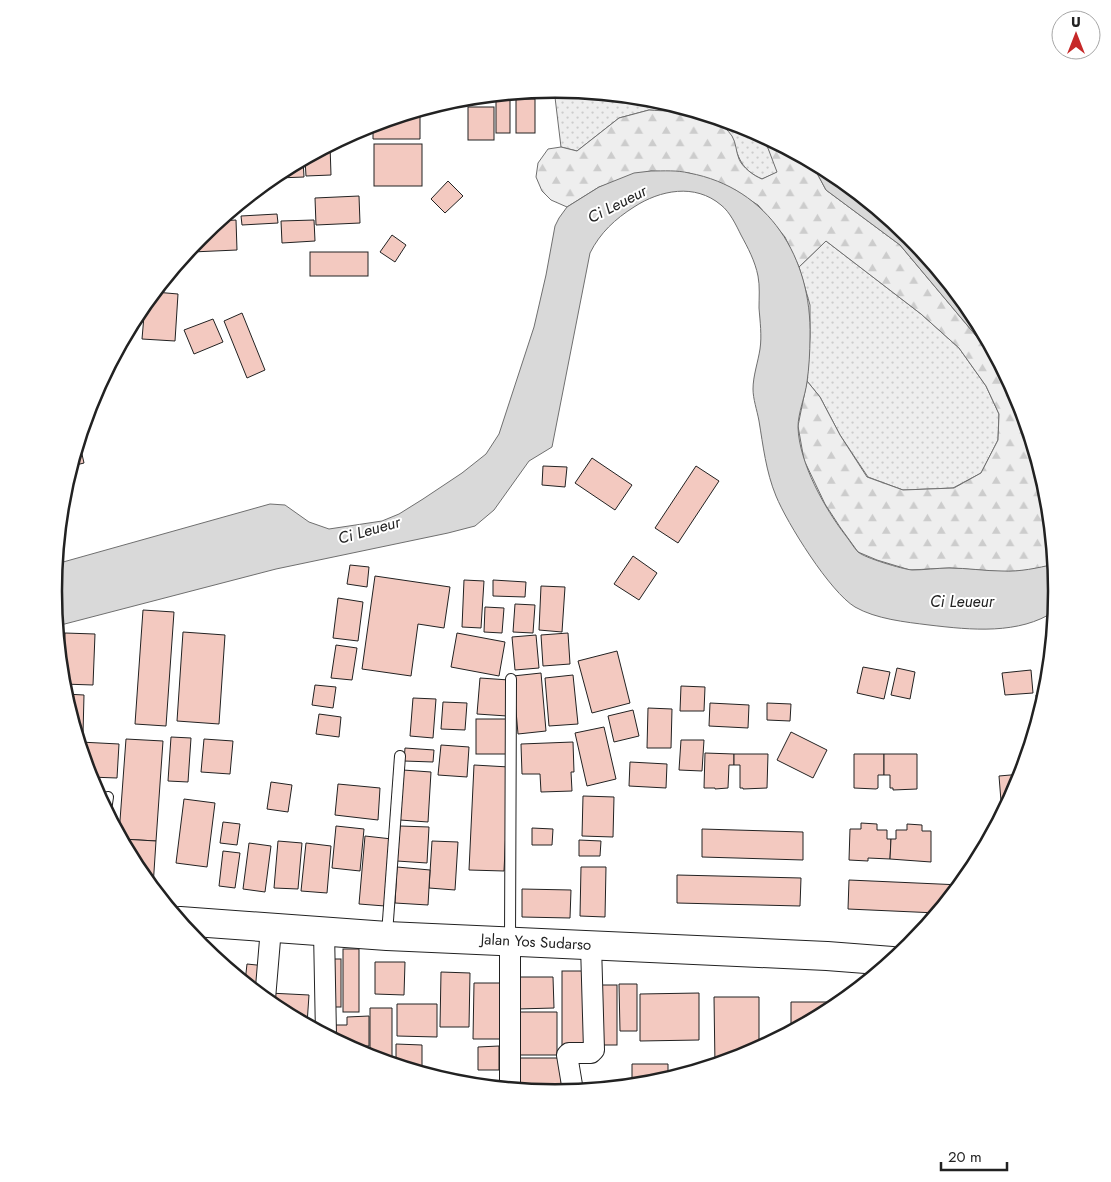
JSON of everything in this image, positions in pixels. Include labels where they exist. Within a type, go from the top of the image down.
[{"type":"main road","name":"Jalan Yos Sudarso","points":[[190,922],[387,936],[591,944],[883,960]]},
{"type":"street","points":[[266,990],[271,928]]},
{"type":"street","points":[[324,931],[326,1027]]},
{"type":"street","points":[[510,941],[510,1082]]},
{"type":"street","points":[[572,1084],[567,1055],[569,1053],[591,1053],[594,1050],[591,944]]},
{"type":"lane","points":[[510,941],[511,679]]},
{"type":"lane","points":[[387,936],[400,756]]},
{"type":"green space","points":[[555,98],[620,102],[670,112],[649,110],[619,118],[577,151],[561,147]]},
{"type":"green space","points":[[649,110],[668,111],[724,128],[732,136],[739,159],[743,165],[762,179],[777,172],[767,146],[774,149],[817,174],[826,190],[900,245],[979,340],[998,373],[1011,402],[1032,463],[1044,527],[1047,566],[1032,570],[1004,572],[950,568],[910,570],[858,552],[825,504],[804,460],[798,426],[807,381],[820,397],[840,435],[867,477],[903,490],[954,488],[981,473],[998,440],[999,414],[986,386],[959,348],[921,314],[826,241],[799,267],[785,237],[758,205],[725,185],[689,173],[651,171],[599,187],[567,207],[551,200],[542,191],[536,177],[538,163],[548,149],[561,147],[577,151],[619,118]]},
{"type":"green space","points":[[703,121],[768,146],[778,172],[762,179],[749,171],[741,162],[732,137]]},
{"type":"green space","points":[[826,241],[921,314],[959,348],[986,386],[999,414],[998,440],[981,473],[953,488],[903,490],[868,477],[840,435],[820,397],[807,381],[810,305],[799,267]]},
{"type":"water","name":"Ci Leueur","points":[[675,171],[717,181],[742,194],[763,211],[780,231],[794,254],[803,280],[809,308],[810,337],[807,382],[798,422],[799,441],[814,485],[830,513],[856,550],[876,560],[912,570],[949,568],[1015,571],[1047,566],[1047,615],[1026,624],[994,629],[945,627],[901,621],[863,611],[845,599],[834,587],[810,556],[789,523],[776,496],[767,468],[753,393],[761,339],[757,270],[735,223],[721,205],[711,198],[700,194],[678,191],[655,196],[634,207],[621,216],[598,239],[590,253],[552,447],[529,461],[494,510],[475,526],[276,569],[64,624],[62,591],[64,562],[270,504],[285,505],[309,522],[329,529],[382,521],[399,514],[462,473],[486,454],[499,434],[534,327],[555,226],[559,218],[567,207],[599,187],[634,173]]},
{"type":"water","points":[[817,174],[856,200],[904,242],[947,291],[979,340],[900,245],[826,190]]},
{"type":"building","points":[[535,99],[535,133],[516,133],[516,100]]},
{"type":"building","points":[[510,100],[510,133],[496,133],[496,102]]},
{"type":"building","points":[[468,107],[494,107],[494,140],[468,140]]},
{"type":"building","points":[[420,117],[420,139],[373,139],[373,134]]},
{"type":"building","points":[[374,144],[422,144],[422,186],[374,186]]},
{"type":"building","points":[[330,153],[331,175],[306,176],[305,166]]},
{"type":"building","points":[[303,168],[304,177],[287,178]]},
{"type":"building","points":[[448,181],[463,196],[445,213],[431,199]]},
{"type":"building","points":[[359,196],[360,223],[316,225],[315,198]]},
{"type":"building","points":[[277,214],[278,223],[242,225],[241,216]]},
{"type":"building","points":[[230,220],[236,220],[237,250],[198,252],[207,242]]},
{"type":"building","points":[[314,220],[315,241],[282,243],[281,221]]},
{"type":"building","points":[[392,235],[406,245],[395,262],[380,252]]},
{"type":"building","points":[[310,252],[368,252],[368,276],[310,276]]},
{"type":"building","points":[[163,293],[178,294],[175,341],[142,339],[144,321]]},
{"type":"building","points":[[242,313],[265,370],[247,378],[224,321]]},
{"type":"building","points":[[213,319],[223,342],[194,354],[184,330]]},
{"type":"building","points":[[82,454],[84,463],[79,464]]},
{"type":"building","points":[[592,458],[632,485],[615,510],[575,483]]},
{"type":"building","points":[[543,466],[567,467],[565,487],[542,485]]},
{"type":"building","points":[[696,466],[719,481],[678,543],[655,528]]},
{"type":"building","points":[[633,556],[657,573],[639,600],[614,584]]},
{"type":"building","points":[[350,565],[369,567],[367,587],[347,584]]},
{"type":"building","points":[[375,576],[450,587],[444,628],[418,624],[411,676],[362,669]]},
{"type":"building","points":[[464,580],[484,581],[481,628],[462,627]]},
{"type":"building","points":[[493,580],[526,582],[525,597],[493,596]]},
{"type":"building","points":[[541,586],[565,587],[562,632],[539,630]]},
{"type":"building","points":[[338,598],[363,602],[358,641],[333,638]]},
{"type":"building","points":[[515,604],[535,605],[533,633],[513,632]]},
{"type":"building","points":[[485,607],[504,608],[502,633],[484,632]]},
{"type":"building","points":[[143,610],[174,612],[166,726],[135,724]]},
{"type":"building","points":[[183,632],[225,635],[219,724],[177,721]]},
{"type":"building","points":[[65,633],[95,634],[93,685],[72,684]]},
{"type":"building","points":[[457,633],[505,642],[499,676],[451,667]]},
{"type":"building","points":[[568,633],[570,664],[543,666],[541,635]]},
{"type":"building","points":[[536,635],[539,668],[515,670],[512,637]]},
{"type":"building","points":[[336,645],[357,648],[352,680],[331,678]]},
{"type":"building","points":[[617,651],[630,703],[592,713],[578,661]]},
{"type":"building","points":[[863,667],[890,672],[884,699],[857,693]]},
{"type":"building","points":[[897,668],[915,672],[910,699],[891,695]]},
{"type":"building","points":[[1031,670],[1033,693],[1005,695],[1002,673]]},
{"type":"building","points":[[541,673],[546,731],[518,734],[513,676]]},
{"type":"building","points":[[573,675],[578,724],[549,726],[545,678]]},
{"type":"building","points":[[480,678],[509,680],[507,716],[477,714]]},
{"type":"building","points":[[315,685],[336,687],[333,708],[312,705]]},
{"type":"building","points":[[681,686],[705,687],[704,711],[680,711]]},
{"type":"building","points":[[74,694],[84,695],[83,731]]},
{"type":"building","points":[[413,698],[436,699],[433,738],[410,736]]},
{"type":"building","points":[[443,702],[467,703],[465,730],[441,729]]},
{"type":"building","points":[[710,703],[749,705],[748,728],[709,726]]},
{"type":"building","points":[[767,703],[791,704],[790,721],[767,720]]},
{"type":"building","points":[[648,708],[672,709],[671,748],[647,748]]},
{"type":"building","points":[[633,710],[639,736],[614,742],[608,716]]},
{"type":"building","points":[[319,714],[341,717],[339,737],[316,734]]},
{"type":"building","points":[[476,719],[510,719],[510,754],[476,754]]},
{"type":"building","points":[[604,727],[616,779],[587,786],[575,733]]},
{"type":"building","points":[[791,732],[827,750],[813,778],[777,760]]},
{"type":"building","points":[[171,737],[191,738],[188,782],[168,781]]},
{"type":"building","points":[[126,739],[163,741],[156,841],[130,839],[120,822]]},
{"type":"building","points":[[204,739],[233,741],[230,774],[201,772]]},
{"type":"building","points":[[681,740],[704,740],[702,771],[679,770]]},
{"type":"building","points":[[87,742],[119,744],[117,778],[99,777]]},
{"type":"building","points":[[573,742],[574,772],[571,772],[572,791],[541,792],[540,774],[522,774],[521,744]]},
{"type":"building","points":[[441,745],[469,747],[467,777],[438,775]]},
{"type":"building","points":[[405,748],[434,750],[433,762],[404,761]]},
{"type":"building","points":[[705,753],[734,754],[734,765],[729,765],[728,788],[704,788]]},
{"type":"building","points":[[734,754],[768,754],[767,788],[740,788],[740,765],[734,765]]},
{"type":"building","points":[[854,754],[884,754],[884,775],[878,775],[878,788],[854,788]]},
{"type":"building","points":[[884,754],[917,754],[917,789],[893,790],[893,788],[890,788],[890,775],[884,775]]},
{"type":"building","points":[[630,762],[667,764],[666,788],[629,786]]},
{"type":"building","points":[[474,765],[509,767],[504,871],[469,870]]},
{"type":"building","points":[[403,770],[431,772],[428,822],[400,820]]},
{"type":"building","points":[[1013,775],[1001,801],[999,776]]},
{"type":"building","points":[[271,782],[292,785],[288,812],[267,809]]},
{"type":"building","points":[[338,784],[380,788],[378,820],[335,815]]},
{"type":"building","points":[[583,796],[614,797],[613,837],[582,836]]},
{"type":"building","points":[[184,799],[215,803],[207,867],[176,863]]},
{"type":"building","points":[[223,822],[240,824],[237,845],[220,843]]},
{"type":"building","points":[[861,823],[877,824],[877,830],[887,830],[887,839],[891,839],[890,859],[868,858],[868,861],[849,860],[850,829],[861,829]]},
{"type":"building","points":[[907,824],[922,825],[922,831],[931,831],[931,862],[890,859],[891,839],[896,839],[896,830],[907,830]]},
{"type":"building","points":[[336,826],[364,829],[360,871],[332,868]]},
{"type":"building","points":[[400,826],[429,827],[427,863],[397,861]]},
{"type":"building","points":[[532,828],[553,829],[552,845],[532,845]]},
{"type":"building","points":[[702,829],[803,832],[803,860],[702,857]]},
{"type":"building","points":[[365,836],[392,839],[385,906],[359,904]]},
{"type":"building","points":[[130,839],[156,841],[154,876]]},
{"type":"building","points":[[579,840],[601,841],[600,856],[579,856]]},
{"type":"building","points":[[278,841],[302,843],[298,889],[274,888]]},
{"type":"building","points":[[432,841],[458,842],[455,890],[429,888]]},
{"type":"building","points":[[249,843],[271,846],[265,892],[243,889]]},
{"type":"building","points":[[306,843],[331,846],[327,893],[301,891]]},
{"type":"building","points":[[223,851],[240,853],[235,888],[219,886]]},
{"type":"building","points":[[397,867],[430,870],[428,905],[395,903]]},
{"type":"building","points":[[581,867],[606,867],[605,917],[580,916]]},
{"type":"building","points":[[677,875],[801,878],[800,906],[677,903]]},
{"type":"building","points":[[849,880],[951,885],[929,913],[848,909]]},
{"type":"building","points":[[522,889],[571,890],[570,918],[522,917]]},
{"type":"building","points":[[343,949],[359,949],[359,1012],[343,1012]]},
{"type":"building","points":[[326,959],[341,959],[341,1007],[326,1007]]},
{"type":"building","points":[[375,962],[405,962],[404,995],[375,994]]},
{"type":"building","points":[[247,964],[266,966],[264,987],[262,987],[246,975]]},
{"type":"building","points":[[562,971],[588,971],[588,1046],[562,1046]]},
{"type":"building","points":[[441,972],[470,973],[469,1027],[440,1027]]},
{"type":"building","points":[[516,977],[553,977],[554,1008],[517,1009]]},
{"type":"building","points":[[474,983],[503,983],[502,1039],[473,1039]]},
{"type":"building","points":[[619,984],[637,984],[637,1031],[620,1031]]},
{"type":"building","points":[[596,985],[617,985],[617,1045],[596,1045]]},
{"type":"building","points":[[271,993],[309,995],[307,1017]]},
{"type":"building","points":[[699,993],[699,1040],[640,1041],[640,994]]},
{"type":"building","points":[[714,997],[759,997],[759,1040],[715,1058]]},
{"type":"building","points":[[791,1002],[827,1002],[802,1018],[791,1024]]},
{"type":"building","points":[[397,1004],[437,1004],[437,1037],[397,1036]]},
{"type":"building","points":[[370,1008],[392,1008],[392,1056],[370,1047]]},
{"type":"building","points":[[513,1012],[557,1012],[557,1055],[514,1055]]},
{"type":"building","points":[[369,1016],[369,1046],[330,1029],[330,1025],[347,1025],[347,1017]]},
{"type":"building","points":[[396,1044],[422,1045],[422,1065],[396,1058]]},
{"type":"building","points":[[499,1046],[499,1070],[478,1070],[478,1047]]},
{"type":"building","points":[[515,1058],[562,1058],[561,1084],[514,1082]]},
{"type":"building","points":[[632,1064],[668,1064],[668,1071],[632,1078]]}]
